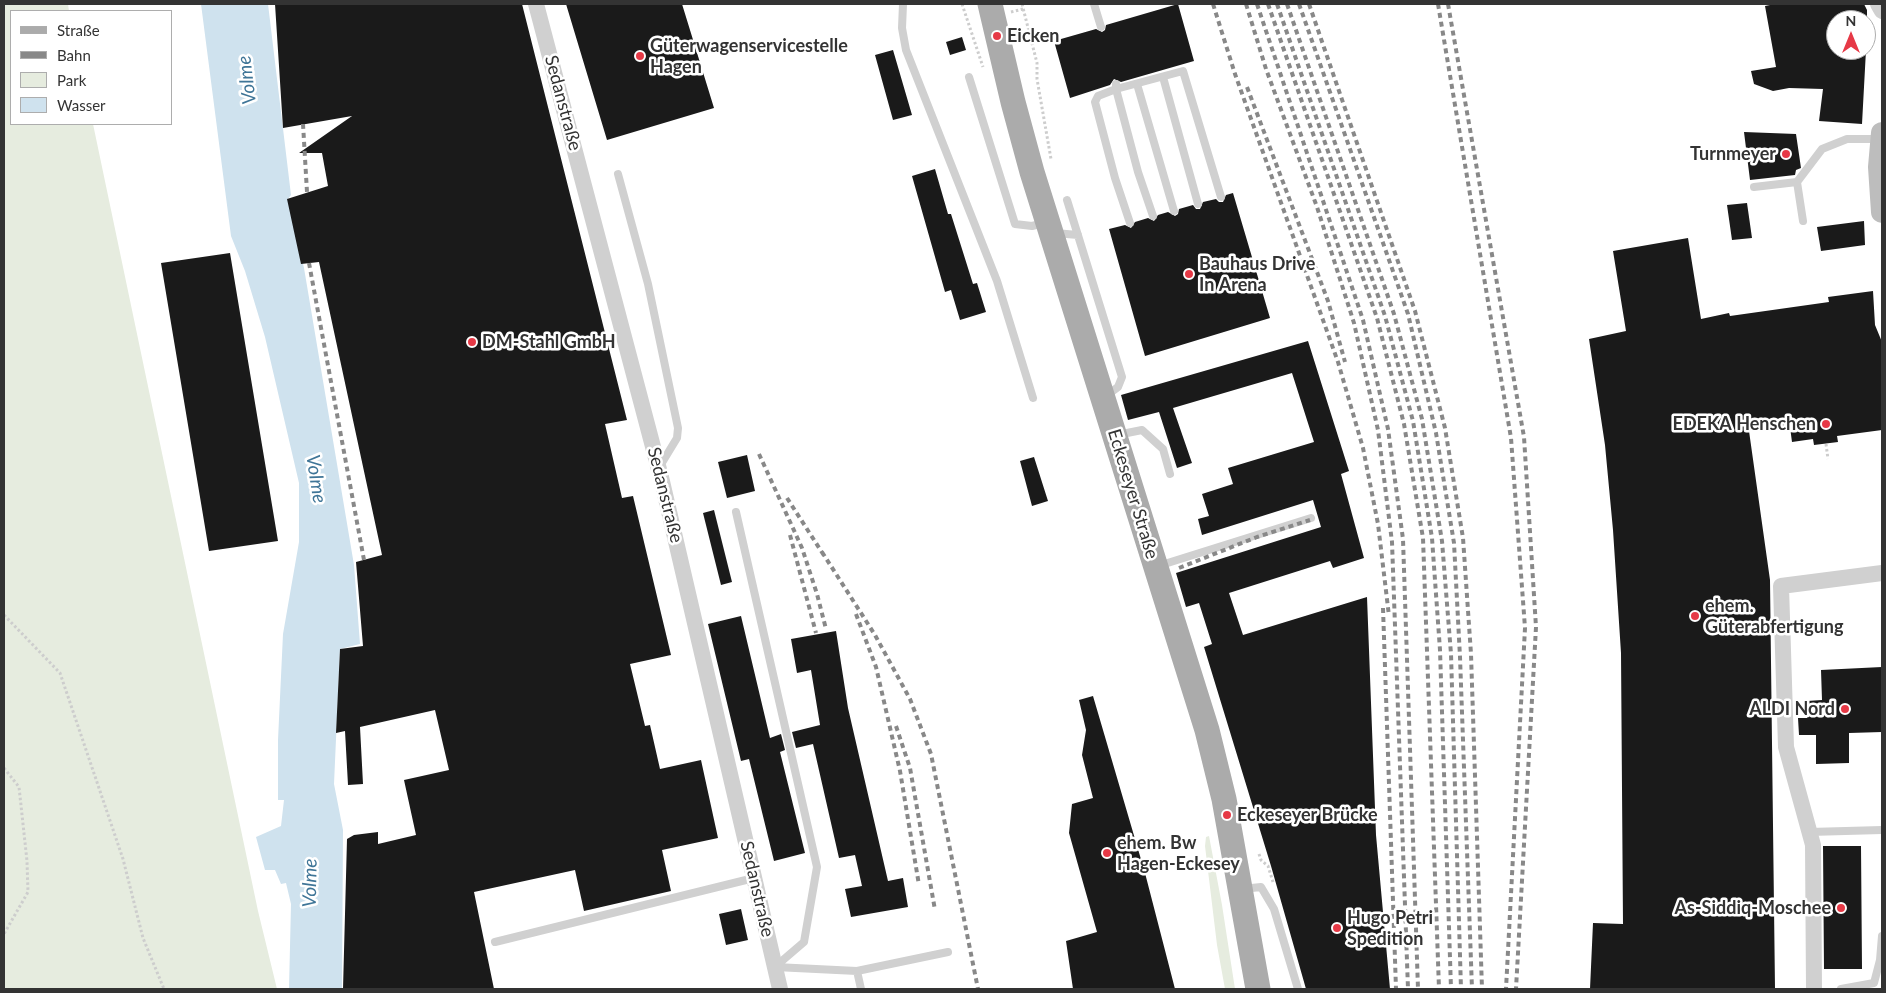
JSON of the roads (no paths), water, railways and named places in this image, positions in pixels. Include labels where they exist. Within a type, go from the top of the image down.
[{"type":"main road","name":"Eckeseyer Straße","points":[[990,4],[1013,102],[1050,227],[1207,730],[1224,799],[1258,989]]},
{"type":"street","name":"Sedanstraße","points":[[536,4],[659,467],[780,989]]},
{"type":"street","points":[[1878,4],[1882,11]]},
{"type":"street","points":[[1882,136],[1879,167],[1882,212]]},
{"type":"street","points":[[1814,989],[1813,845],[1786,747],[1781,586],[1882,573]]},
{"type":"lane","points":[[903,4],[902,28],[906,50],[997,281],[1033,398]]},
{"type":"lane","points":[[1094,4],[1101,27]]},
{"type":"lane","points":[[1130,223],[1115,178],[1095,102],[1098,96],[1116,87],[1138,84],[1183,70],[1221,197]]},
{"type":"lane","points":[[1163,76],[1198,204]]},
{"type":"lane","points":[[968,77],[1015,224],[1050,227],[1078,235]]},
{"type":"lane","points":[[1138,84],[1174,211]]},
{"type":"lane","points":[[1116,87],[1138,172],[1153,216]]},
{"type":"lane","points":[[1803,221],[1797,182],[1822,149],[1847,139],[1882,136]]},
{"type":"lane","points":[[618,174],[648,284],[678,428],[677,438],[659,467]]},
{"type":"lane","points":[[1754,187],[1797,182]]},
{"type":"lane","points":[[1067,200],[1122,377],[1118,387],[1104,398]]},
{"type":"lane","points":[[1115,436],[1142,430],[1163,449],[1170,474]]},
{"type":"lane","points":[[736,512],[817,867],[804,942],[775,967]]},
{"type":"lane","points":[[1156,567],[1311,518]]},
{"type":"lane","points":[[1809,832],[1882,830]]},
{"type":"lane","points":[[495,942],[754,878]]},
{"type":"lane","points":[[1240,889],[1261,887],[1274,909],[1298,989]]},
{"type":"lane","points":[[1841,989],[1874,984],[1880,960],[1882,936]]},
{"type":"lane","points":[[775,967],[857,971],[948,952]]},
{"type":"lane","points":[[857,971],[861,989]]},
{"type":"water","name":"Volme","points":[[201,4],[268,4],[291,195],[288,199],[304,268],[354,565],[360,644],[340,649],[334,784],[343,830],[342,989],[289,989],[291,904],[286,883],[281,884],[275,870],[265,870],[256,837],[281,826],[284,800],[278,800],[278,740],[283,634],[299,542],[299,483],[265,337],[245,271],[231,236]]},
{"type":"railway","points":[[1213,4],[1235,74],[1338,362],[1363,448],[1378,524],[1389,616]]},
{"type":"railway","points":[[1246,4],[1266,69],[1317,207],[1354,323],[1378,430],[1392,542],[1408,989]]},
{"type":"railway","points":[[1257,4],[1363,320],[1388,429],[1403,539],[1418,989]]},
{"type":"railway","points":[[1268,4],[1377,318],[1404,424],[1423,538],[1439,989]]},
{"type":"railway","points":[[1277,4],[1385,316],[1413,421],[1432,538],[1440,650],[1451,989]]},
{"type":"railway","points":[[1287,4],[1394,314],[1422,419],[1442,541],[1451,654],[1461,989]]},
{"type":"railway","points":[[1299,4],[1408,314],[1436,433],[1454,543],[1472,989]]},
{"type":"railway","points":[[1309,4],[1415,311],[1445,428],[1463,538],[1471,654],[1482,989]]},
{"type":"railway","points":[[1438,4],[1511,438],[1525,628],[1506,989]]},
{"type":"railway","points":[[1448,4],[1524,437],[1536,627],[1516,989]]},
{"type":"railway","points":[[1247,87],[1328,301],[1345,362]]},
{"type":"railway","points":[[303,124],[307,192]]},
{"type":"railway","points":[[309,263],[364,560]]},
{"type":"railway","points":[[759,454],[802,548],[826,629]]},
{"type":"railway","points":[[787,498],[825,557]]},
{"type":"railway","points":[[1179,568],[1257,537],[1310,520]]},
{"type":"railway","points":[[790,535],[816,633]]},
{"type":"railway","points":[[822,552],[875,635],[910,699],[931,754],[978,989]]},
{"type":"railway","points":[[1383,608],[1396,989]]},
{"type":"railway","points":[[856,614],[876,667],[900,771],[919,885]]},
{"type":"railway","points":[[896,726],[910,768],[935,910]]},
{"type":"place","name":"Eicken","points":[[997,36]]},
{"type":"place","name":"Güterwagenservicestelle Hagen","points":[[640,56]]},
{"type":"place","name":"Turnmeyer","points":[[1786,154]]},
{"type":"place","name":"Bauhaus Drive In Arena","points":[[1189,274]]},
{"type":"place","name":"DM-Stahl GmbH","points":[[472,342]]},
{"type":"place","name":"EDEKA Henschen","points":[[1826,424]]},
{"type":"place","name":"ehem. Güterabfertigung","points":[[1695,616]]},
{"type":"place","name":"ALDI Nord","points":[[1845,709]]},
{"type":"place","name":"Eckeseyer Brücke","points":[[1227,815]]},
{"type":"place","name":"ehem. Bw Hagen-Eckesey","points":[[1107,853]]},
{"type":"place","name":"As-Siddiq-Moschee","points":[[1841,908]]},
{"type":"place","name":"Hugo Petri Spedition","points":[[1337,928]]}]
